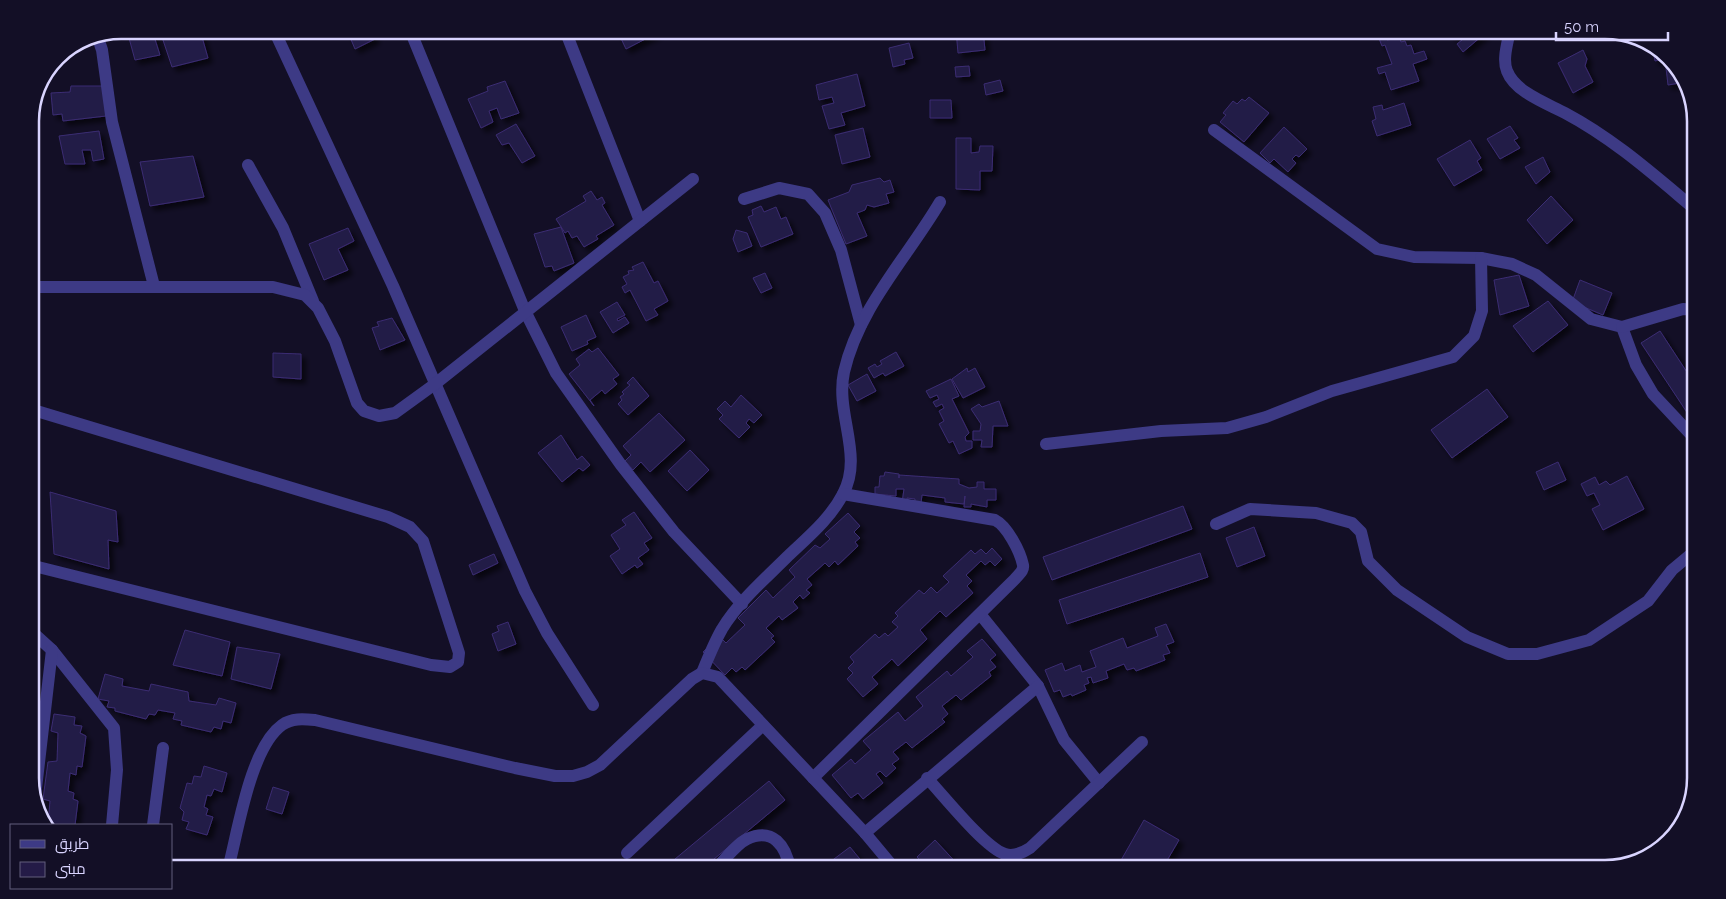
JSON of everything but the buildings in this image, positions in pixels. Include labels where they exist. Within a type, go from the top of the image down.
[{"type":"street","points":[[278,39],[365,226],[525,590],[547,633],[593,705]]},
{"type":"street","points":[[414,39],[525,312],[556,373],[621,465],[674,532],[742,604]]},
{"type":"street","points":[[569,39],[640,221]]},
{"type":"street","points":[[1509,39],[1505,61],[1507,72],[1513,80],[1545,103],[1616,144],[1687,203]]},
{"type":"street","points":[[99,42],[112,122],[154,286]]},
{"type":"street","points":[[1214,130],[1377,249],[1414,257],[1481,258],[1512,264],[1536,275],[1591,319],[1622,327],[1682,309],[1687,309]]},
{"type":"street","points":[[248,165],[283,228],[313,301],[326,320],[342,358],[351,391],[357,403],[364,410],[379,416],[395,413],[435,384],[693,178]]},
{"type":"street","points":[[744,199],[778,188],[808,194],[824,213],[841,250],[861,325]]},
{"type":"street","points":[[702,674],[723,627],[742,604],[824,520],[843,494],[851,470],[851,450],[843,412],[842,384],[850,352],[861,325],[895,266],[940,202]]},
{"type":"street","points":[[1046,444],[1161,431],[1227,428],[1266,417],[1332,391],[1452,356],[1474,336],[1482,311],[1481,258]]},
{"type":"street","points":[[39,287],[273,287],[296,292],[313,301]]},
{"type":"street","points":[[1622,327],[1636,365],[1653,394],[1687,430]]},
{"type":"street","points":[[39,412],[388,517],[410,527],[423,541],[460,653],[458,662],[450,667],[431,665],[39,566]]},
{"type":"street","points":[[813,778],[980,614],[1021,572],[1023,566],[1002,523],[995,520],[843,494]]},
{"type":"street","points":[[1216,524],[1250,509],[1316,514],[1352,523],[1361,532],[1368,561],[1397,590],[1467,637],[1508,654],[1537,654],[1589,640],[1648,602],[1672,570],[1687,558]]},
{"type":"street","points":[[980,614],[1038,686],[1064,740],[1099,782]]},
{"type":"street","points":[[39,638],[52,650],[114,728],[118,770],[112,824]]},
{"type":"street","points":[[39,763],[52,650]]},
{"type":"street","points":[[230,860],[252,775],[258,759],[273,734],[290,721],[300,718],[315,720],[515,768],[555,776],[573,776],[587,772],[600,765],[692,678],[702,674],[718,677],[865,833],[888,860]]},
{"type":"street","points":[[865,833],[927,778],[1038,686]]},
{"type":"street","points":[[627,853],[763,725]]},
{"type":"street","points":[[927,778],[990,845],[1005,854],[1019,855],[1030,848],[1142,742]]},
{"type":"street","points":[[153,824],[163,748]]},
{"type":"street","points":[[725,860],[746,839],[763,835],[776,840],[787,851],[788,860]]}]
